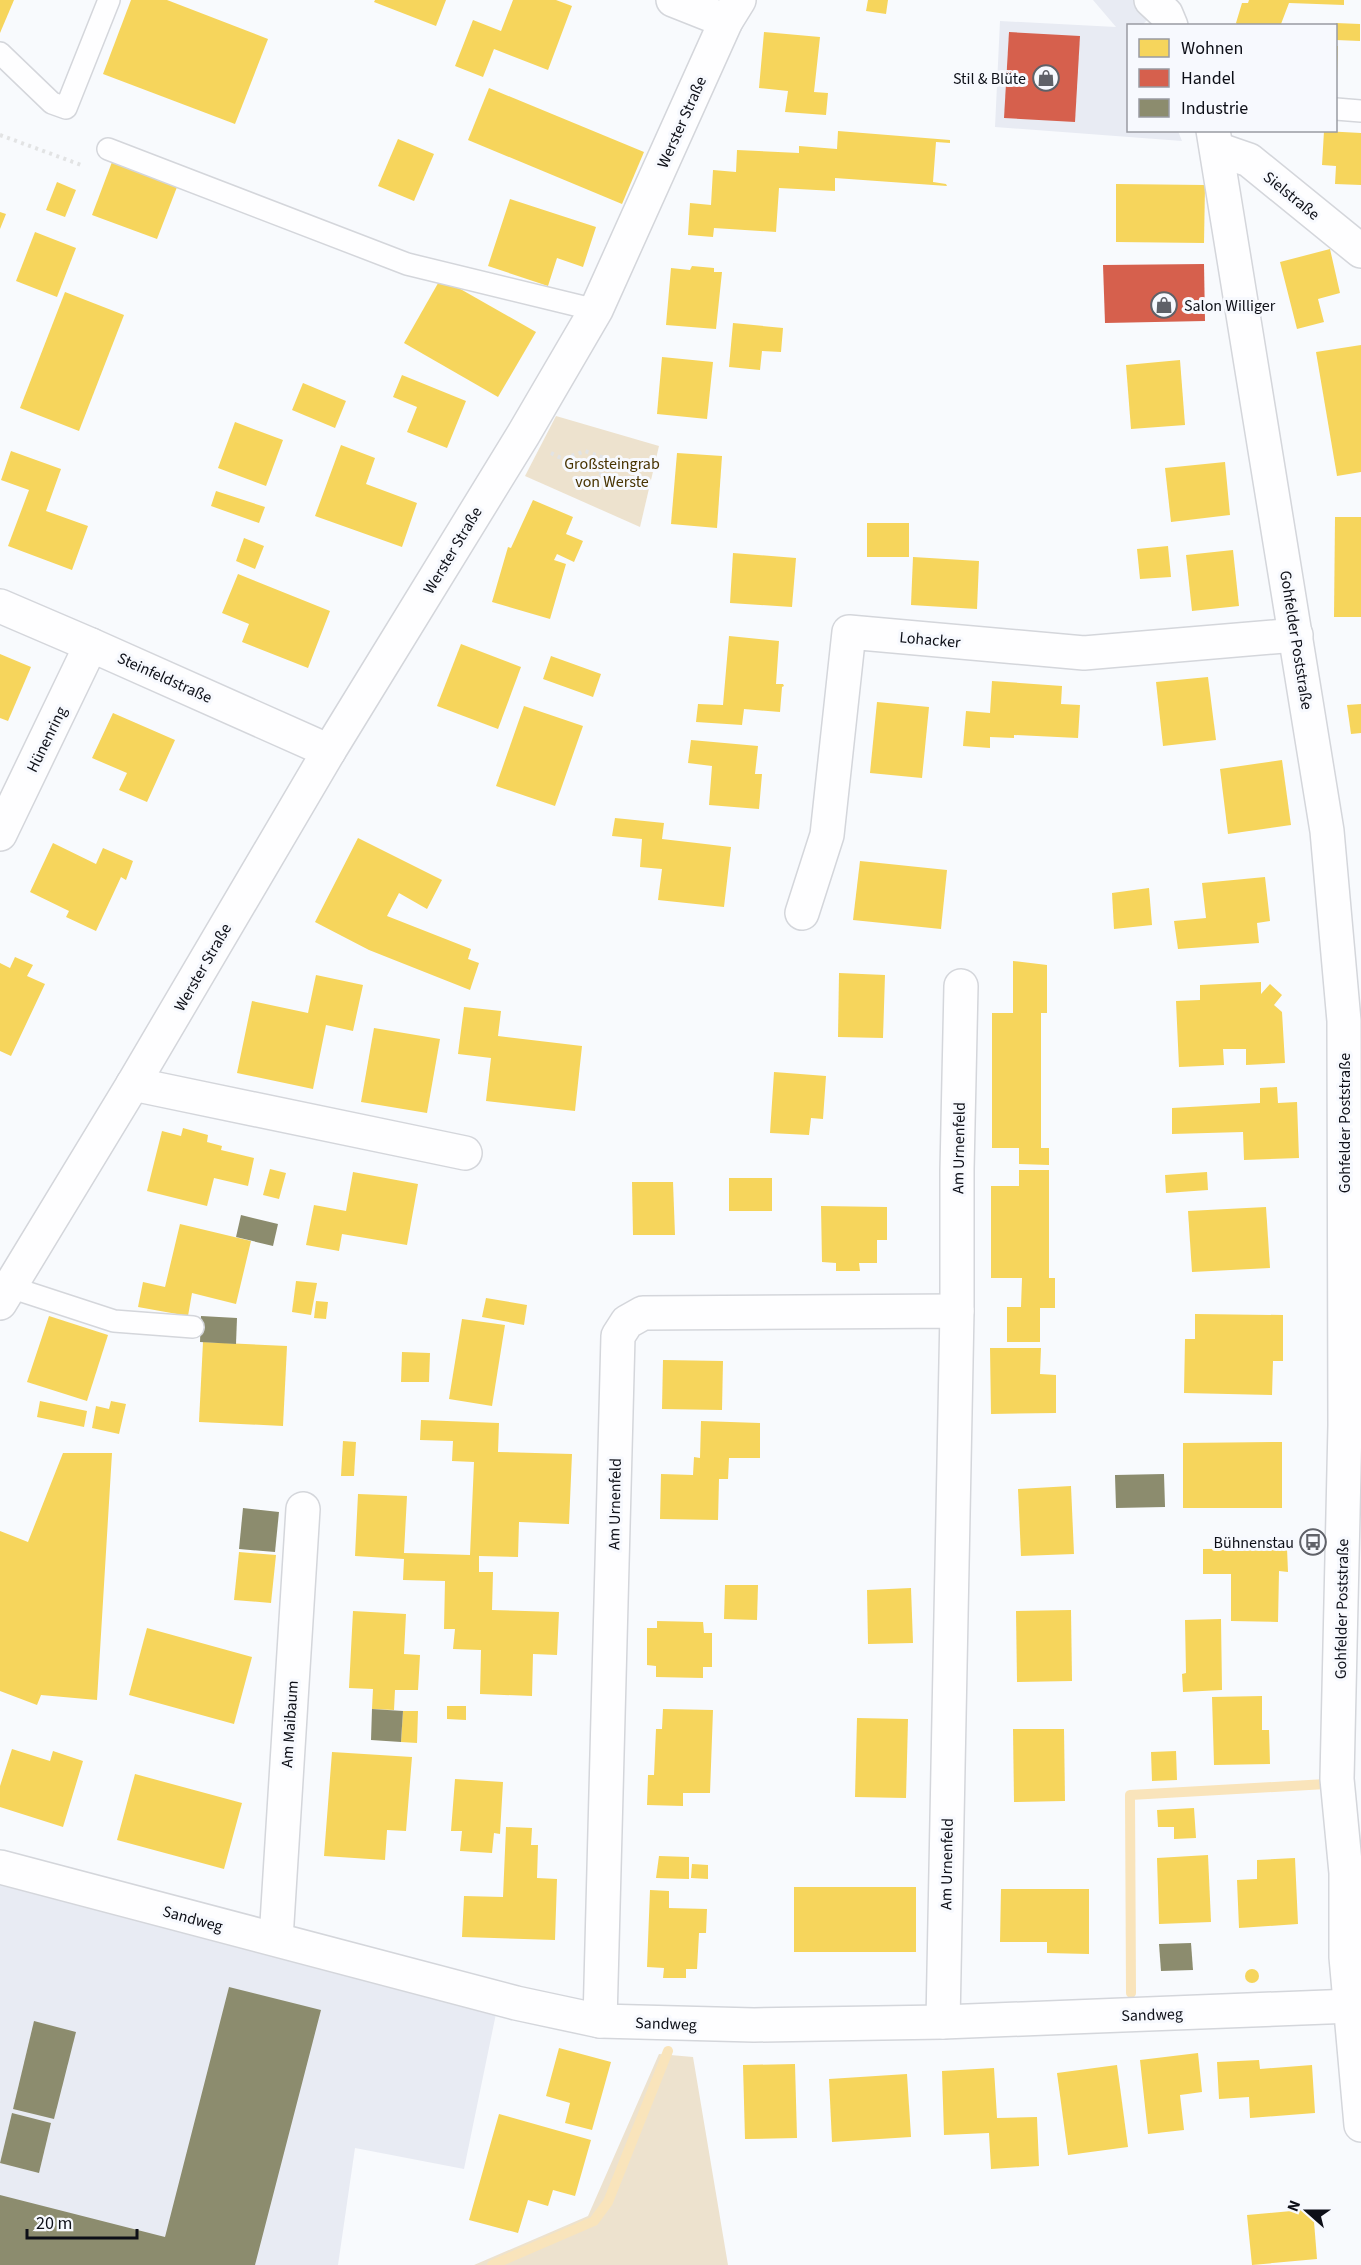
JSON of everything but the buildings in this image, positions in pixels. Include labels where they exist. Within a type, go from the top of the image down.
[{"type":"street","points":[[673,0],[733,10]]},
{"type":"street","name":"Werster Straße","points":[[5,1295],[133,1084],[329,751],[523,435],[596,310],[733,10]]},
{"type":"street","name":"Sielstraße","points":[[1215,140],[1249,160],[1361,251]]},
{"type":"street","name":"Gohfelder Poststraße","points":[[1215,140],[1327,831],[1344,1021],[1353,1425],[1337,1779],[1346,1872],[1346,1957],[1358,2053],[1361,2125]]},
{"type":"street","name":"Steinfeldstraße","points":[[0,606],[329,751]]},
{"type":"street","name":"Lohacker","points":[[802,913],[827,835],[849,632],[1084,653],[1296,635]]},
{"type":"street","name":"Hünenring","points":[[0,834],[91,645]]},
{"type":"street","name":"Am Urnenfeld","points":[[943,2022],[961,986]]},
{"type":"street","points":[[133,1084],[465,1153]]},
{"type":"street","name":"Am Urnenfeld","points":[[600,2021],[618,1336],[627,1322],[643,1313],[957,1311]]},
{"type":"street","name":"Am Maibaum","points":[[276,1939],[303,1509]]},
{"type":"street","name":"Sandweg","points":[[0,1866],[516,2003],[600,2021],[754,2025],[943,2022],[1352,2006]]},
{"type":"lane","points":[[0,53],[52,103],[66,108],[108,0]]},
{"type":"lane","points":[[1337,109],[1361,111]]},
{"type":"lane","points":[[108,149],[407,264],[596,310]]},
{"type":"lane","points":[[5,1295],[114,1321],[193,1327]]},
{"type":"path","points":[[0,135],[99,171],[108,149]]},
{"type":"path","points":[[523,435],[562,459],[585,451],[607,459],[593,493]]},
{"type":"shaded area","points":[[1093,0],[1169,0],[1143,24],[1127,24],[1127,132],[1178,132],[1182,141],[995,127],[1000,21],[1116,27]]},
{"type":"shaded area","points":[[0,1874],[498,2004],[464,2169],[355,2148],[338,2265],[0,2265]]},
{"type":"green space","name":"Großsteingrab von Werste","points":[[556,416],[659,446],[640,527],[525,476]]},
{"type":"green space","points":[[659,2054],[693,2057],[728,2265],[474,2265],[588,2216]]},
{"type":"waterway","points":[[1131,1993],[1130,1795],[1326,1784]]},
{"type":"waterway","points":[[492,2265],[594,2221],[608,2202],[668,2051]]},
{"type":"place","name":"Stil & Blüte","points":[[1046,78]]},
{"type":"place","name":"Salon Williger","points":[[1164,305]]},
{"type":"place","name":"Bühnenstau","points":[[1313,1542]]}]
